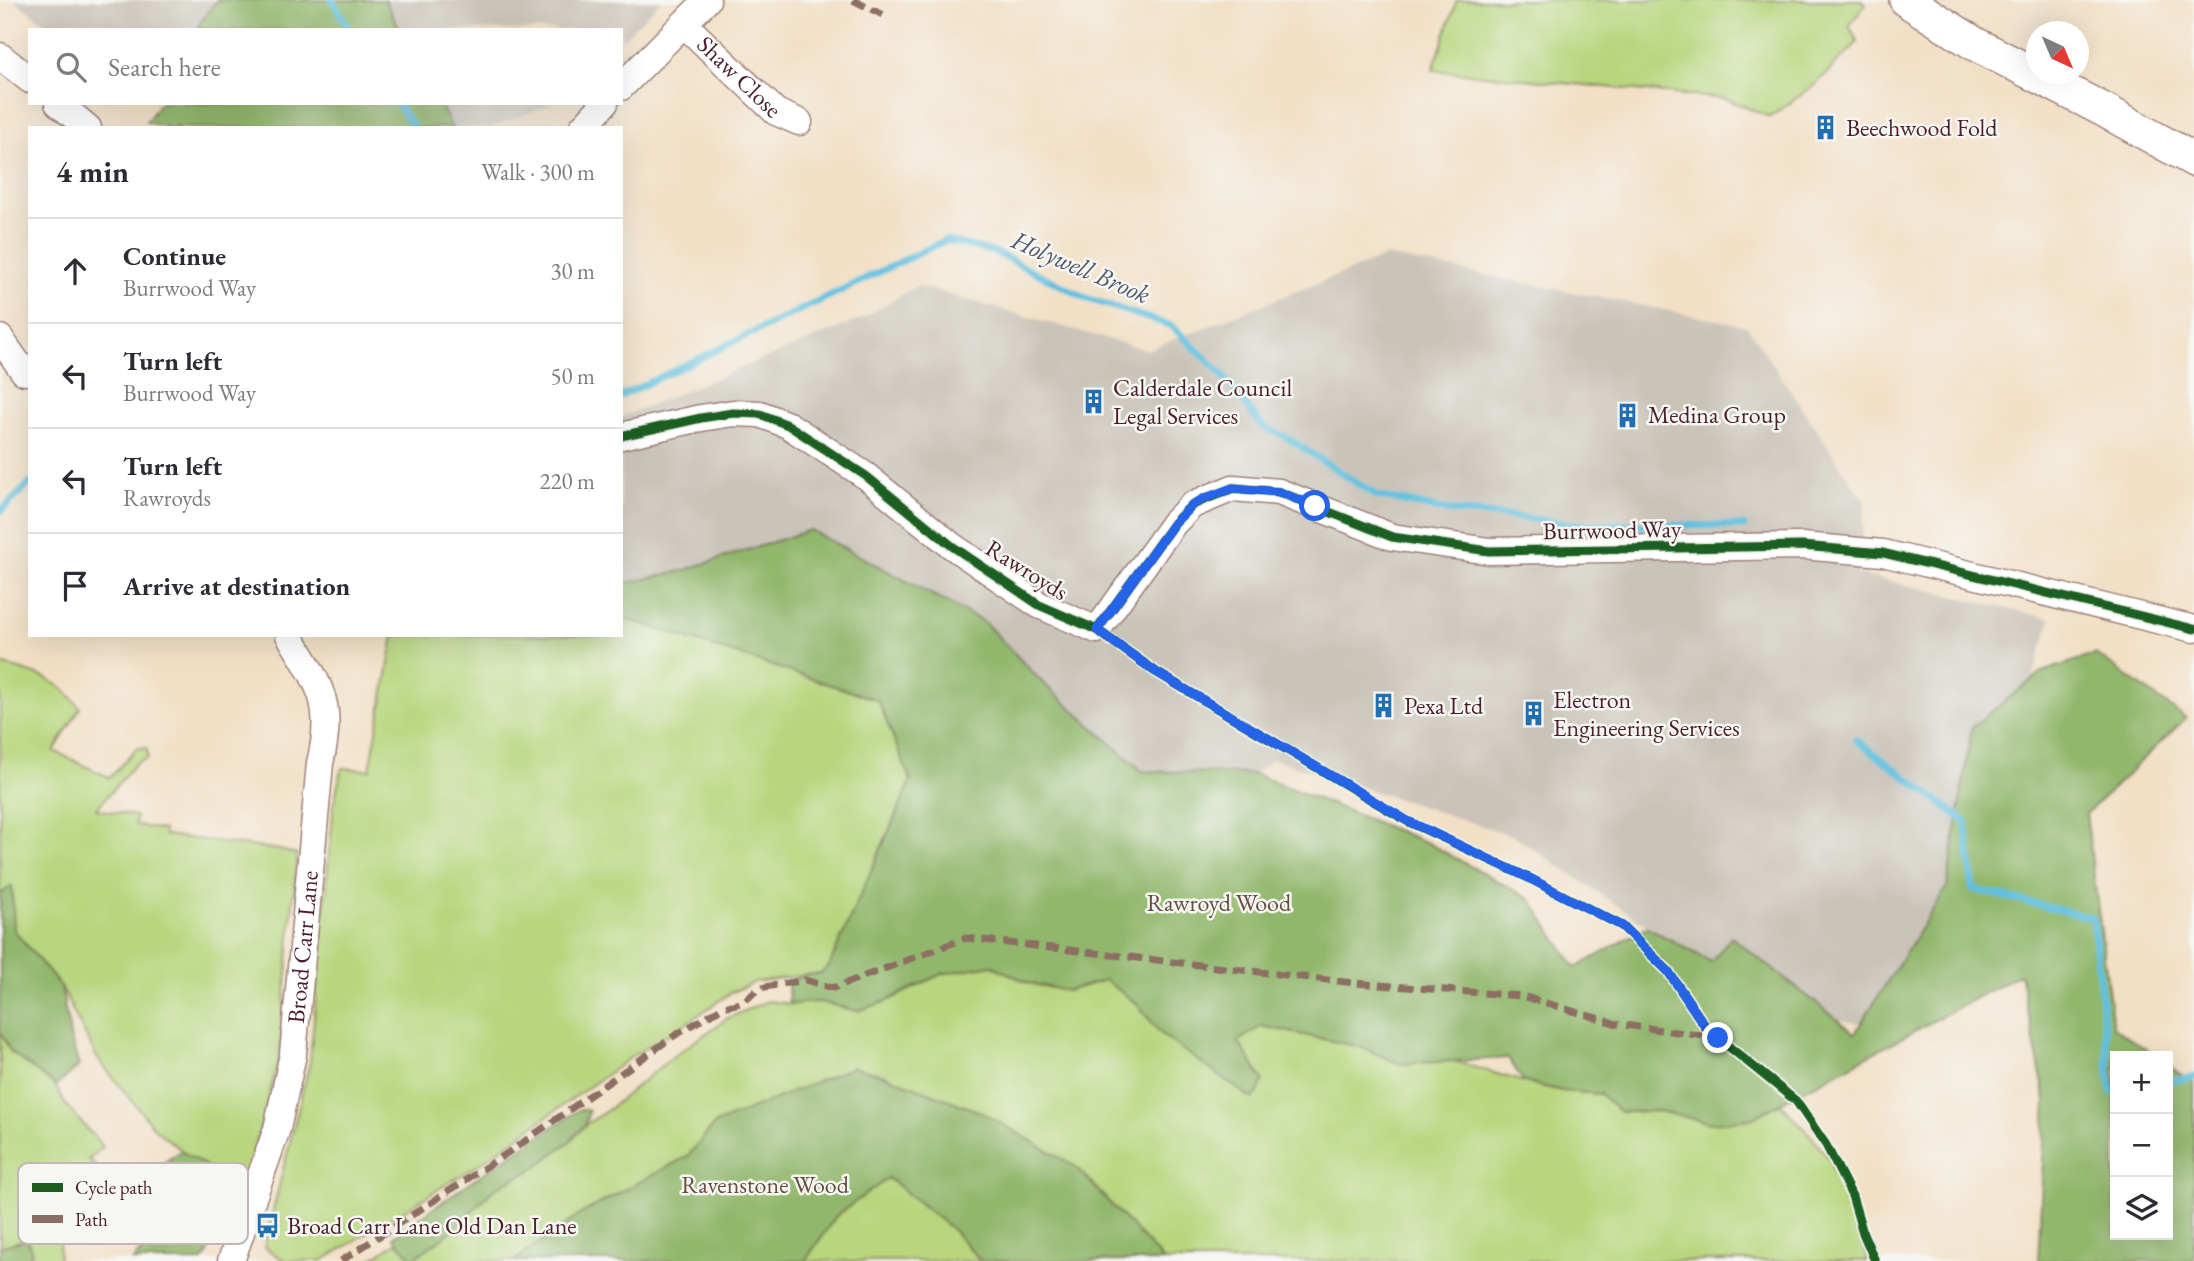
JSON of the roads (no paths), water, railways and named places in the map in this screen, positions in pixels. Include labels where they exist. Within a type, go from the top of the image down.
[{"type":"main road","points":[[1906,0],[1975,44],[2194,160]]},
{"type":"street","points":[[623,85],[707,0]]},
{"type":"street","name":"Shaw Close","points":[[685,25],[776,112],[799,122]]},
{"type":"street","points":[[0,56],[28,78]]},
{"type":"street","points":[[60,105],[86,126]]},
{"type":"street","points":[[584,126],[603,105]]},
{"type":"street","points":[[0,338],[24,372],[28,370]]},
{"type":"street","name":"Rawroyds","points":[[623,436],[733,412],[760,414],[788,425],[866,476],[953,546],[1039,606],[1097,630]]},
{"type":"street","name":"Burrwood Way","points":[[1097,630],[1174,523],[1192,505],[1233,488],[1279,492],[1392,537],[1489,551],[1802,546],[1883,553],[2194,629]]},
{"type":"street","name":"Broad Carr Lane","points":[[248,1212],[277,1129],[293,1054],[320,763],[327,729],[323,694],[290,637]]},
{"type":"street","name":"Broad Carr Lane","points":[[231,1261],[237,1244]]},
{"type":"waterway","name":"Holywell Brook","points":[[332,0],[349,28]]},
{"type":"waterway","name":"Holywell Brook","points":[[398,105],[413,126]]},
{"type":"waterway","name":"Holywell Brook","points":[[623,395],[946,240],[997,253],[1086,298],[1172,326],[1219,371],[1263,427],[1286,437],[1377,496],[1448,511],[1570,524],[1744,526]]},
{"type":"waterway","points":[[0,512],[28,485]]},
{"type":"waterway","name":"Holywell Brook","points":[[1855,739],[1966,822],[1973,889],[2093,918],[2110,1082]]},
{"type":"waterway","name":"Holywell Brook","points":[[2173,1080],[2194,1077]]},
{"type":"place","name":"Beechwood Fold","points":[[1826,128]]},
{"type":"place","name":"Calderdale Council Legal Services","points":[[1093,402]]},
{"type":"place","name":"Medina Group","points":[[1628,415]]},
{"type":"place","name":"Pexa Ltd","points":[[1384,706]]},
{"type":"place","name":"Electron Engineering Services","points":[[1533,714]]},
{"type":"place","name":"Broad Carr Lane Old Dan Lane","points":[[267,1226]]},
{"type":"park label","name":"Rawroyd Wood","points":[[1219,903]]},
{"type":"park label","name":"Ravenstone Wood","points":[[765,1185]]}]
